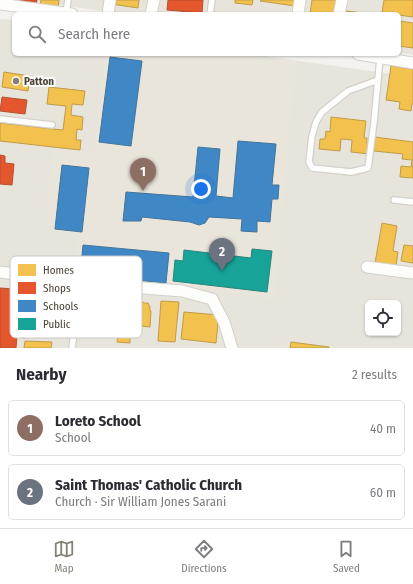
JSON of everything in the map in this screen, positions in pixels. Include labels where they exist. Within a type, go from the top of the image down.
[{"type":"street","points":[[108,12],[110,0]]},
{"type":"street","points":[[152,12],[154,0]]},
{"type":"street","points":[[298,12],[300,0]]},
{"type":"street","points":[[339,12],[342,0]]},
{"type":"street","points":[[0,4],[55,12]]},
{"type":"street","points":[[369,56],[413,63]]},
{"type":"street","points":[[367,267],[413,273]]},
{"type":"street","points":[[0,272],[10,273]]},
{"type":"street","points":[[142,288],[182,291],[212,299],[224,322],[232,348]]},
{"type":"lane","points":[[68,0],[69,12]]},
{"type":"lane","points":[[210,12],[212,0]]},
{"type":"lane","points":[[378,80],[348,92],[322,112],[316,122],[312,136],[309,162],[312,168],[351,172],[368,168],[374,122],[378,80],[380,58]]},
{"type":"lane","points":[[0,119],[52,126]]},
{"type":"lane","points":[[394,200],[413,202]]},
{"type":"lane","points":[[72,348],[73,338]]},
{"type":"shaded area","points":[[24,0],[413,0],[413,55],[401,53],[401,12],[109,12]]},
{"type":"shaded area","points":[[0,19],[12,20],[12,56],[264,56],[413,77],[413,348],[0,348]]},
{"type":"shaded area","points":[[105,56],[252,56],[296,62],[274,300],[142,280],[142,256],[74,256],[79,232],[46,225],[53,150],[93,154]]},
{"type":"building: Homes","points":[[41,0],[59,0],[58,9],[40,6]]},
{"type":"building: Homes","points":[[111,0],[139,0],[138,8],[111,4]]},
{"type":"building: Homes","points":[[235,0],[253,0],[252,5],[235,3]]},
{"type":"building: Homes","points":[[295,0],[295,6],[260,1]]},
{"type":"building: Homes","points":[[312,0],[338,0],[336,12],[310,12]]},
{"type":"building: Homes","points":[[384,0],[413,0],[413,17],[401,15],[401,12],[382,12]]},
{"type":"building: Homes","points":[[401,21],[413,23],[413,48],[401,46]]},
{"type":"building: Homes","points":[[391,66],[413,69],[413,104],[411,111],[399,109],[400,102],[386,100]]},
{"type":"building: Homes","name":"Patton","points":[[4,72],[30,76],[28,91],[2,87]]},
{"type":"building: Homes","points":[[49,87],[85,91],[83,105],[72,104],[71,115],[83,117],[82,130],[77,129],[76,140],[81,140],[80,150],[0,141],[0,123],[63,130],[66,106],[47,104]]},
{"type":"building: Homes","points":[[331,117],[366,121],[364,138],[367,138],[367,144],[370,144],[369,154],[351,152],[352,140],[341,139],[340,151],[319,149],[320,139],[325,139],[326,131],[330,132]]},
{"type":"building: Homes","points":[[375,137],[413,142],[413,178],[400,177],[401,166],[411,167],[412,160],[402,159],[403,154],[374,151]]},
{"type":"building: Homes","points":[[382,223],[397,226],[393,251],[398,252],[396,266],[375,263]]},
{"type":"building: Homes","points":[[404,245],[413,246],[413,263],[401,261]]},
{"type":"building: Homes","points":[[161,301],[179,302],[175,342],[158,341]]},
{"type":"building: Homes","points":[[142,302],[148,303],[150,307],[150,327],[142,326]]},
{"type":"building: Homes","points":[[184,312],[219,315],[216,343],[181,339]]},
{"type":"building: Homes","points":[[117,338],[130,338],[130,343],[117,342]]},
{"type":"building: Homes","points":[[25,341],[52,342],[51,348],[24,348]]},
{"type":"building: Homes","points":[[291,342],[329,347],[329,348],[290,348]]},
{"type":"building: Shops","points":[[13,0],[37,0],[36,4]]},
{"type":"building: Shops","points":[[168,0],[203,0],[202,12],[167,10]]},
{"type":"building: Shops","points":[[2,97],[27,100],[25,114],[0,111]]},
{"type":"building: Shops","points":[[0,155],[5,156],[5,163],[14,164],[12,185],[0,184]]},
{"type":"building: Shops","points":[[0,288],[10,289],[10,338],[17,338],[16,348],[0,348]]},
{"type":"building: Schools","points":[[110,57],[142,61],[131,146],[99,142]]},
{"type":"building: Schools","points":[[238,141],[276,144],[272,185],[279,185],[278,199],[272,199],[270,222],[257,221],[257,232],[241,231],[242,219],[209,217],[205,223],[199,225],[190,222],[142,217],[141,221],[123,221],[126,192],[193,197],[198,147],[220,149],[216,196],[233,198]]},
{"type":"building: Schools","points":[[62,165],[89,168],[82,232],[55,229]]},
{"type":"building: Schools","points":[[83,245],[169,253],[166,283],[142,281],[142,256],[82,256]]},
{"type":"building: Public","points":[[252,249],[272,251],[267,292],[173,281],[175,260],[183,261],[184,250],[251,258]]},
{"type":"place","name":"Patton","points":[[16,81]]},
{"type":"place","name":"Loreto School","points":[[143,191]]},
{"type":"place","name":"Saint Thomas' Catholic Church","points":[[222,271]]}]
